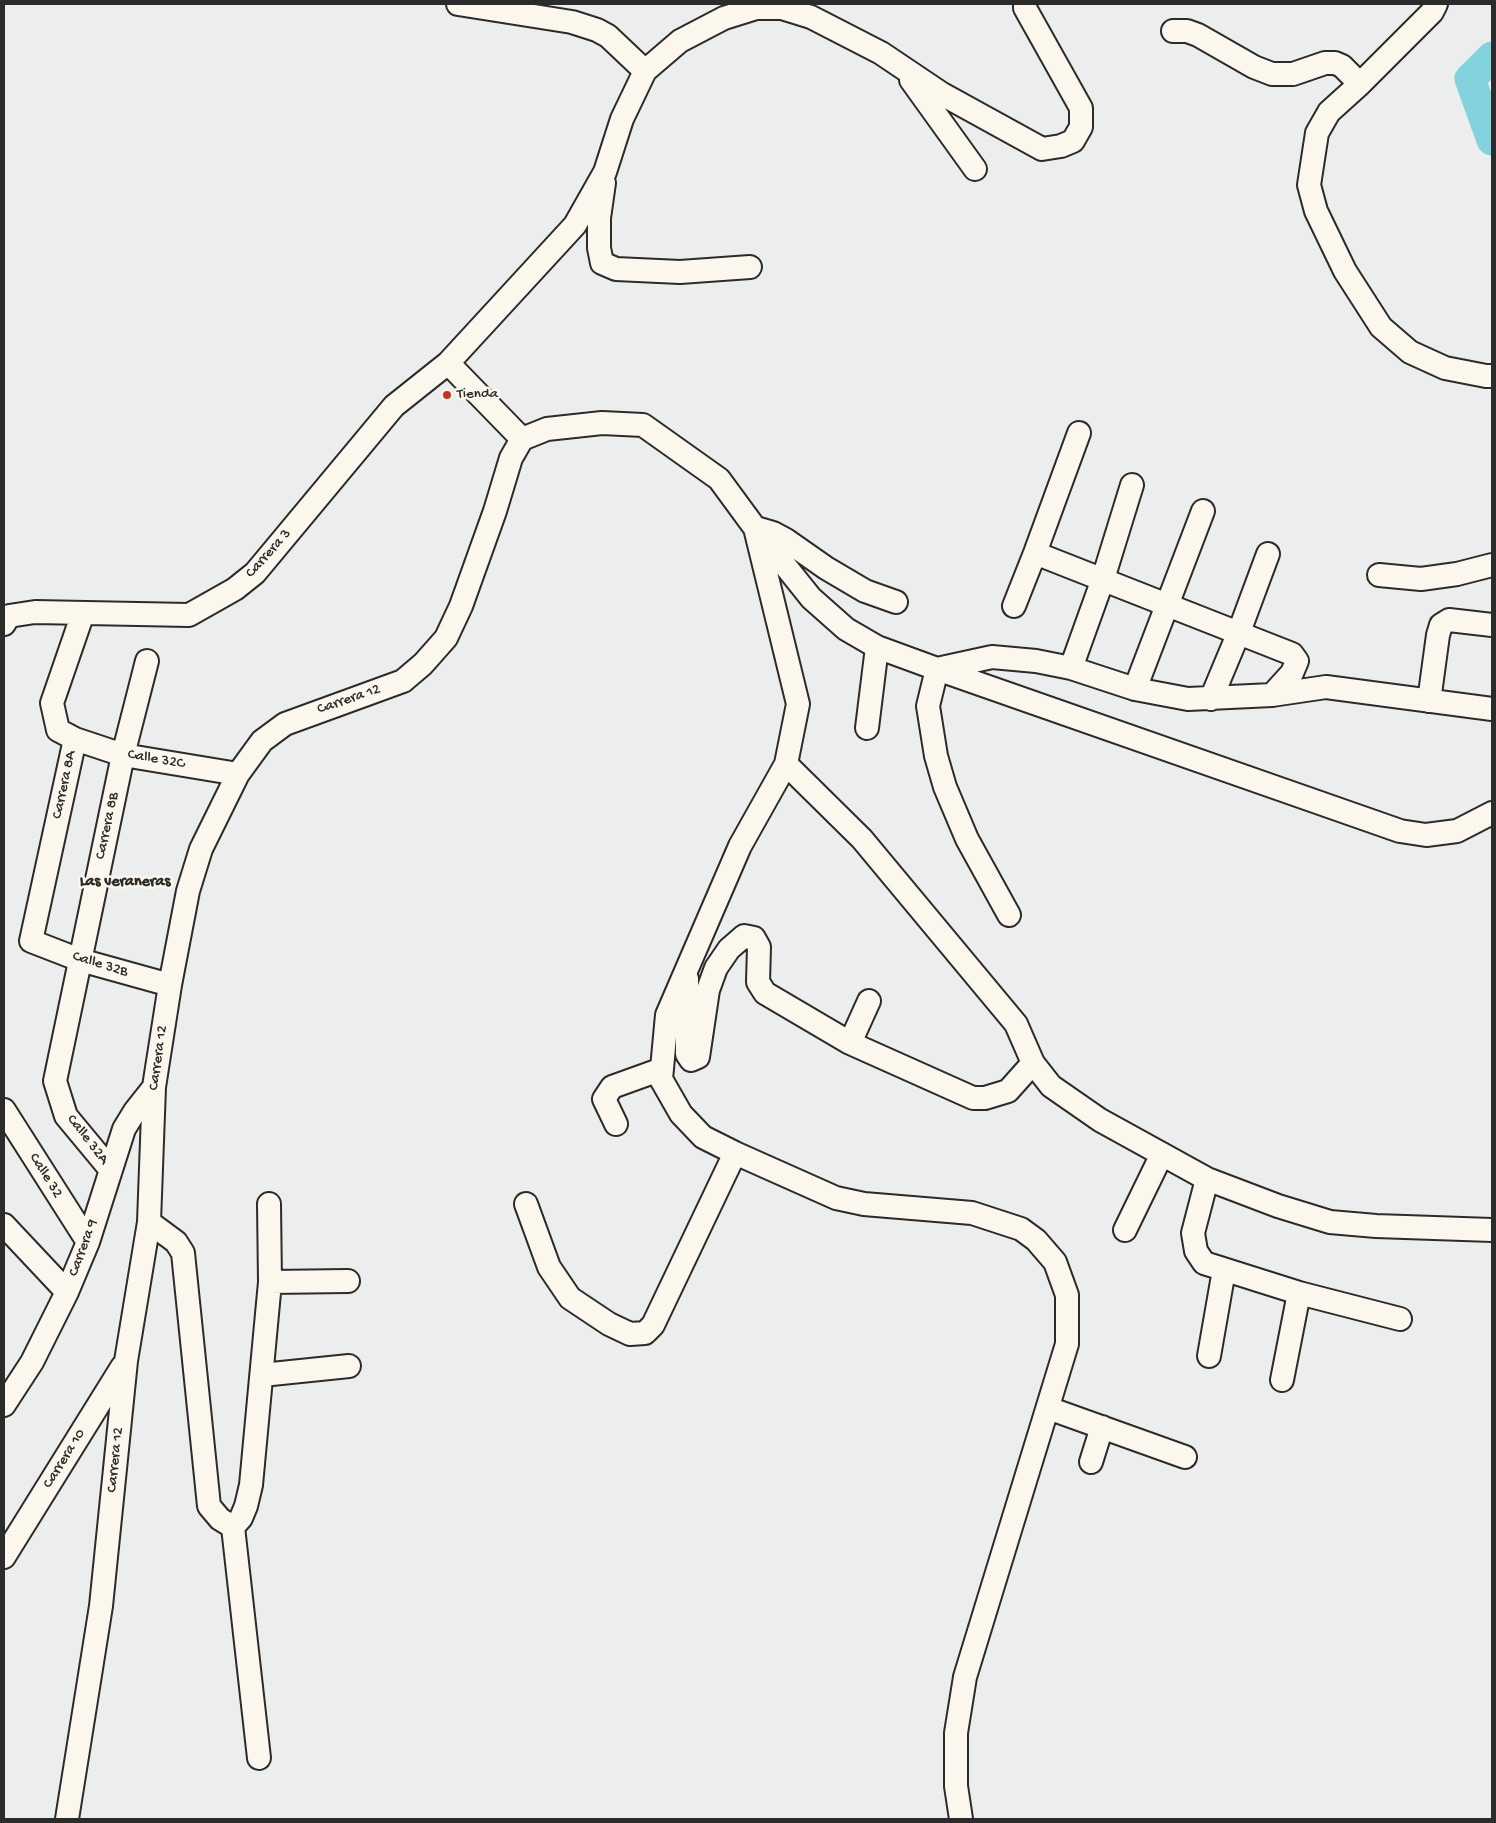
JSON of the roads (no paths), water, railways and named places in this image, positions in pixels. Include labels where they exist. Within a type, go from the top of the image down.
[{"type":"street","points":[[458,4],[572,22],[597,30],[608,36],[645,71]]},
{"type":"street","points":[[750,267],[680,272],[616,269],[602,263],[599,248],[599,218],[605,172],[622,118],[645,71],[680,42],[724,18],[756,8],[782,8],[811,17],[881,53],[942,94],[1042,149],[1061,146],[1073,141],[1081,127],[1081,108],[1025,8],[1025,4]]},
{"type":"street","points":[[1436,4],[1432,12],[1360,84],[1329,112],[1317,133],[1309,185],[1316,211],[1345,271],[1381,327],[1410,352],[1445,368],[1492,376]]},
{"type":"street","points":[[1173,31],[1198,35],[1254,67],[1272,74],[1293,74],[1325,63],[1335,63],[1342,66],[1360,84]]},
{"type":"street","points":[[903,68],[975,168]]},
{"type":"street","name":"Carrera 3","points":[[4,624],[9,616],[35,612],[189,615],[235,589],[255,573],[394,406],[448,363],[575,225],[605,172]]},
{"type":"street","points":[[448,363],[522,440],[547,429],[602,423],[642,425],[719,478],[755,528],[811,598],[846,628],[878,647],[1400,831],[1426,835],[1457,831],[1492,813]]},
{"type":"street","points":[[1014,606],[1079,433]]},
{"type":"street","name":"Carrera 12","points":[[67,1819],[101,1606],[126,1361],[149,1222],[154,1087],[170,985],[188,891],[201,849],[238,774],[262,741],[286,724],[403,681],[423,664],[446,638],[461,606],[495,511],[511,458],[522,440]]},
{"type":"street","points":[[1071,668],[1103,579],[1132,485]]},
{"type":"street","points":[[1135,690],[1203,511]]},
{"type":"street","points":[[755,528],[773,533],[786,540],[826,568],[864,591],[896,602]]},
{"type":"street","points":[[755,528],[798,704],[786,764],[740,846],[667,1015],[661,1079],[681,1114],[703,1136],[735,1153],[836,1198],[864,1204],[972,1213],[1021,1229],[1036,1240],[1055,1262],[1067,1295],[1067,1344],[965,1677],[956,1733],[956,1786],[961,1819]]},
{"type":"street","points":[[1035,553],[1292,654],[1297,661],[1292,674],[1272,694]]},
{"type":"street","points":[[1211,699],[1239,632],[1268,554]]},
{"type":"street","points":[[1380,575],[1421,579],[1457,574],[1492,565]]},
{"type":"street","name":"Carrera 8A","points":[[31,941],[75,739],[58,730],[52,703],[83,613]]},
{"type":"street","points":[[1429,701],[1441,625],[1449,620],[1492,625]]},
{"type":"street","points":[[868,728],[878,647]]},
{"type":"street","points":[[936,669],[992,657],[1036,661],[1071,668],[1135,690],[1188,699],[1272,694],[1326,687],[1492,709]]},
{"type":"street","name":"Carrera 8B","points":[[55,1081],[123,755],[147,661]]},
{"type":"street","points":[[936,669],[928,706],[936,756],[945,787],[967,839],[1009,915]]},
{"type":"street","name":"Calle 32C","points":[[75,739],[123,755],[238,774]]},
{"type":"street","points":[[786,764],[862,839],[1016,1024],[1033,1063],[1051,1086],[1100,1120],[1207,1179],[1278,1206],[1330,1222],[1376,1226],[1492,1230]]},
{"type":"street","points":[[688,968],[687,1054],[691,1060],[698,1056],[708,990],[716,968],[729,949],[744,936],[754,938],[759,947],[758,982],[766,994],[850,1043],[973,1098],[985,1098],[1008,1091],[1033,1063]]},
{"type":"street","name":"Calle 32B","points":[[31,941],[80,960],[170,985]]},
{"type":"street","points":[[850,1043],[869,1001]]},
{"type":"street","points":[[616,1124],[604,1099],[612,1087],[662,1069]]},
{"type":"street","name":"Calle 32A","points":[[55,1081],[66,1116],[110,1169]]},
{"type":"street","name":"Carrera 9","points":[[4,1405],[32,1362],[67,1292],[88,1242],[124,1129],[135,1111],[154,1087]]},
{"type":"street","name":"Calle 32","points":[[4,1110],[88,1242]]},
{"type":"street","points":[[526,1204],[549,1267],[570,1298],[610,1324],[630,1334],[645,1333],[653,1325],[735,1153]]},
{"type":"street","points":[[1125,1230],[1162,1154]]},
{"type":"street","points":[[1207,1179],[1193,1233],[1196,1251],[1204,1263],[1299,1293],[1400,1318]]},
{"type":"street","points":[[258,1758],[233,1527],[241,1518],[251,1485],[270,1282],[269,1204]]},
{"type":"street","points":[[149,1222],[176,1242],[183,1252],[209,1506],[220,1520],[233,1527]]},
{"type":"street","points":[[4,1225],[67,1292]]},
{"type":"street","points":[[1209,1356],[1224,1270]]},
{"type":"street","points":[[270,1282],[348,1281]]},
{"type":"street","points":[[1282,1380],[1299,1293]]},
{"type":"street","name":"Carrera 10","points":[[4,1557],[126,1361]]},
{"type":"street","points":[[262,1375],[348,1366]]},
{"type":"street","points":[[1048,1408],[1185,1457]]},
{"type":"street","points":[[1091,1462],[1102,1427]]},
{"type":"waterway","points":[[1492,57],[1470,79],[1492,140]]},
{"type":"place","name":"Tienda","points":[[447,395]]},
{"type":"district","name":"Las veraneras","points":[[125,883]]}]
